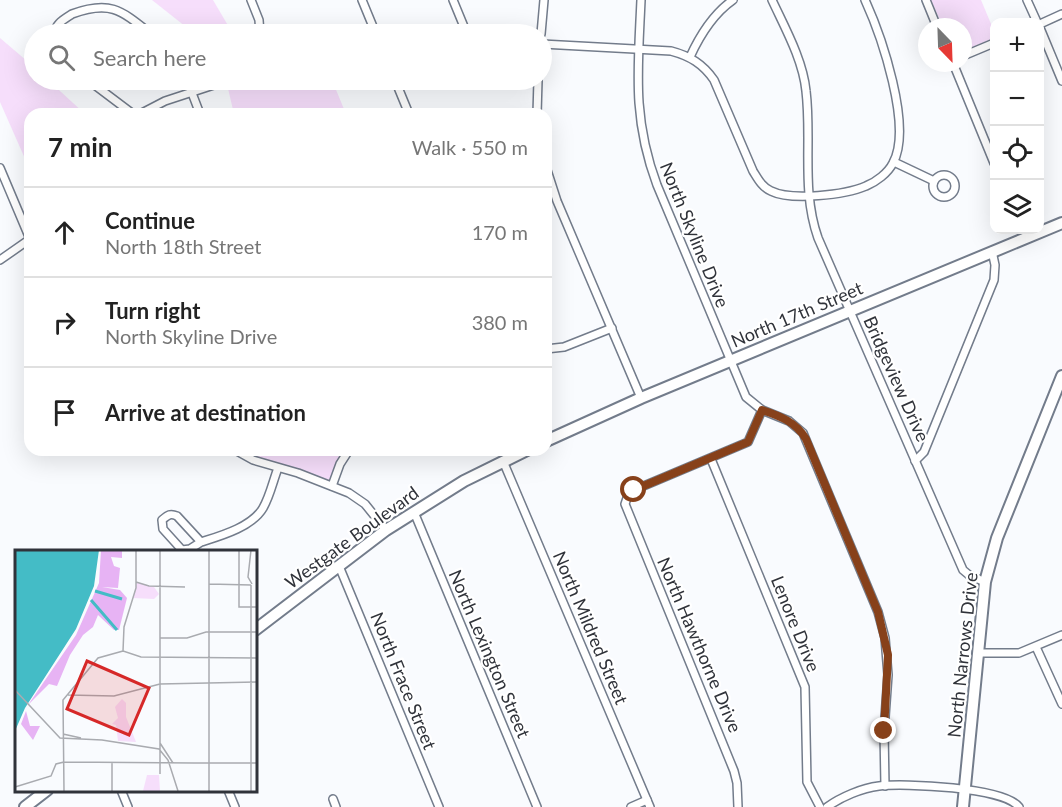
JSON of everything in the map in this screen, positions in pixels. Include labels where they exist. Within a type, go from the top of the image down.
[{"type":"street","points":[[79,0],[83,8]]},
{"type":"street","points":[[251,0],[258,15],[259,24]]},
{"type":"street","points":[[362,0],[372,24]]},
{"type":"street","points":[[453,0],[463,24]]},
{"type":"street","points":[[542,24],[544,0]]},
{"type":"street","name":"North Skyline Drive","points":[[641,0],[638,109],[648,158],[657,185],[746,397],[762,410],[784,418],[802,433],[878,612],[888,655],[884,731],[885,786]]},
{"type":"street","points":[[690,57],[706,28],[723,7],[733,0]]},
{"type":"street","name":"Bridgeview Drive","points":[[772,0],[796,55],[806,85],[808,195],[814,228],[963,570],[985,582]]},
{"type":"street","points":[[552,45],[672,51],[690,57],[699,63],[714,80],[753,171],[760,182],[779,194],[808,195],[841,192],[867,186],[884,174],[894,162],[898,146],[898,125],[890,70],[883,44],[865,0]]},
{"type":"street","points":[[926,0],[933,18]]},
{"type":"street","points":[[1027,0],[1036,18]]},
{"type":"street","points":[[58,24],[83,8],[101,3],[110,4],[138,24]]},
{"type":"street","points":[[1044,21],[1062,14]]},
{"type":"street","points":[[1044,38],[1062,81]]},
{"type":"street","points":[[972,52],[990,45]]},
{"type":"street","points":[[957,72],[990,153]]},
{"type":"street","points":[[101,90],[125,108]]},
{"type":"street","points":[[151,108],[165,100],[199,90]]},
{"type":"street","points":[[400,90],[407,108]]},
{"type":"street","points":[[537,108],[538,90]]},
{"type":"street","points":[[193,92],[198,108]]},
{"type":"street","points":[[894,162],[934,181]]},
{"type":"street","points":[[0,168],[24,225]]},
{"type":"street","points":[[552,186],[641,398]]},
{"type":"street","name":"North 17th Street","points":[[1044,228],[1062,223]]},
{"type":"street","name":"North 17th Street","points":[[552,438],[641,398],[992,251],[1022,234]]},
{"type":"street","points":[[0,260],[24,243]]},
{"type":"street","points":[[915,461],[924,452],[994,280],[995,265],[992,251]]},
{"type":"street","points":[[552,348],[573,345],[612,328]]},
{"type":"street","name":"North Narrows Drive","points":[[963,807],[985,582],[996,538],[1062,375]]},
{"type":"street","points":[[711,459],[748,442],[762,410]]},
{"type":"street","points":[[246,456],[349,493],[365,504],[386,530]]},
{"type":"street","points":[[332,486],[345,456]]},
{"type":"street","points":[[503,461],[514,456]]},
{"type":"street","name":"North Hawthorne Drive","points":[[711,459],[634,490],[625,504],[734,771],[738,807]]},
{"type":"street","name":"Lenore Drive","points":[[711,459],[805,687],[807,782],[820,807]]},
{"type":"street","name":"Westgate Boulevard","points":[[256,629],[386,530],[464,481],[503,461]]},
{"type":"street","name":"North Mildred Street","points":[[503,461],[649,804]]},
{"type":"street","points":[[201,542],[177,516],[167,515],[162,520],[163,529],[182,550],[190,549],[201,542],[245,524],[258,515],[278,468]]},
{"type":"street","name":"North Lexington Street","points":[[414,512],[537,807]]},
{"type":"street","name":"North Frace Street","points":[[339,566],[438,807]]},
{"type":"street","points":[[979,653],[1012,654],[1062,635]]},
{"type":"street","points":[[1035,647],[1062,704]]},
{"type":"street","points":[[828,807],[864,789],[885,786],[965,789],[1005,797],[1016,803],[1018,807]]},
{"type":"street","points":[[26,807],[44,792]]},
{"type":"street","points":[[122,792],[128,807]]},
{"type":"street","points":[[229,792],[235,807]]},
{"type":"street","points":[[333,799],[336,807]]},
{"type":"street","points":[[631,807],[649,804]]},
{"type":"shaded area","points":[[152,0],[213,0],[227,24],[182,24]]},
{"type":"shaded area","points":[[931,0],[981,0],[990,21],[990,40],[972,47],[972,18],[939,18]]},
{"type":"shaded area","points":[[0,38],[24,58],[24,90],[59,90],[78,108],[24,108],[24,156],[0,102]]},
{"type":"shaded area","points":[[228,90],[336,90],[344,108],[233,108]]},
{"type":"shaded area","points":[[246,456],[346,456],[332,486]]},
{"type":"route","points":[[634,490],[748,442],[762,410],[784,418],[796,427],[806,439],[878,612],[888,655],[884,731]]}]
